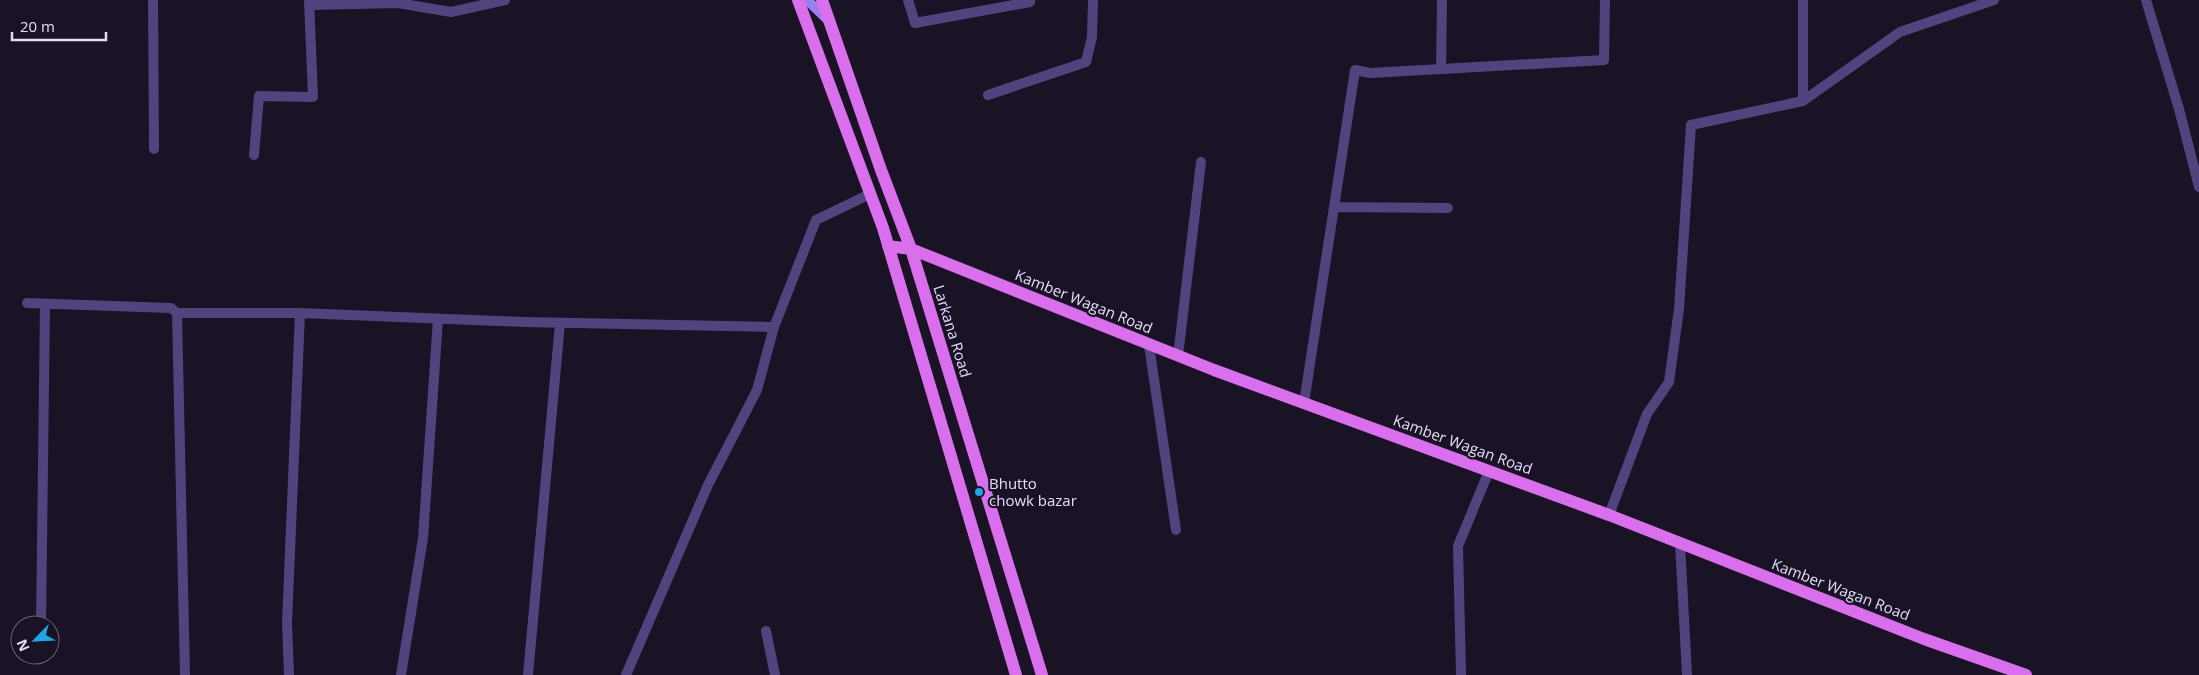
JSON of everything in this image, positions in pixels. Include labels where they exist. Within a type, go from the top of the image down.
[{"type":"main road","points":[[798,0],[888,246],[1016,675]]},
{"type":"main road","points":[[807,0],[829,21]]},
{"type":"main road","name":"Larkana Road","points":[[822,0],[911,249],[1042,675]]},
{"type":"main road","name":"Kamber Wagan Road","points":[[888,246],[911,249],[1149,345],[1609,515],[1924,640],[2026,675]]},
{"type":"street","points":[[153,0],[154,149]]},
{"type":"street","points":[[254,155],[259,96],[313,97],[310,2],[398,3],[451,12],[505,0]]},
{"type":"street","points":[[908,0],[915,23],[1030,2]]},
{"type":"street","points":[[988,95],[1086,62],[1092,37],[1093,0]]},
{"type":"street","points":[[1440,69],[1442,0]]},
{"type":"street","points":[[1304,403],[1355,70],[1370,73],[1604,60],[1605,0]]},
{"type":"street","points":[[1802,0],[1803,101]]},
{"type":"street","points":[[1609,515],[1647,414],[1669,382],[1679,309],[1691,125],[1803,101],[1900,32],[1994,0]]},
{"type":"street","points":[[2146,0],[2179,109],[2199,187]]},
{"type":"street","points":[[1178,356],[1201,162]]},
{"type":"street","points":[[626,675],[708,485],[756,390],[774,326],[816,220],[870,194]]},
{"type":"street","points":[[1334,207],[1448,208]]},
{"type":"street","points":[[27,303],[170,308],[176,314],[185,675]]},
{"type":"street","points":[[41,615],[45,304]]},
{"type":"street","points":[[176,314],[300,313],[560,323],[774,326]]},
{"type":"street","points":[[289,675],[287,623],[300,313]]},
{"type":"street","points":[[402,675],[423,538],[438,319]]},
{"type":"street","points":[[528,675],[560,323]]},
{"type":"street","points":[[1149,345],[1176,530]]},
{"type":"street","points":[[1461,675],[1458,546],[1489,472]]},
{"type":"street","points":[[1680,543],[1687,675]]},
{"type":"street","points":[[766,631],[775,675]]},
{"type":"place","name":"Bhutto chowk bazar","points":[[979,492]]}]
